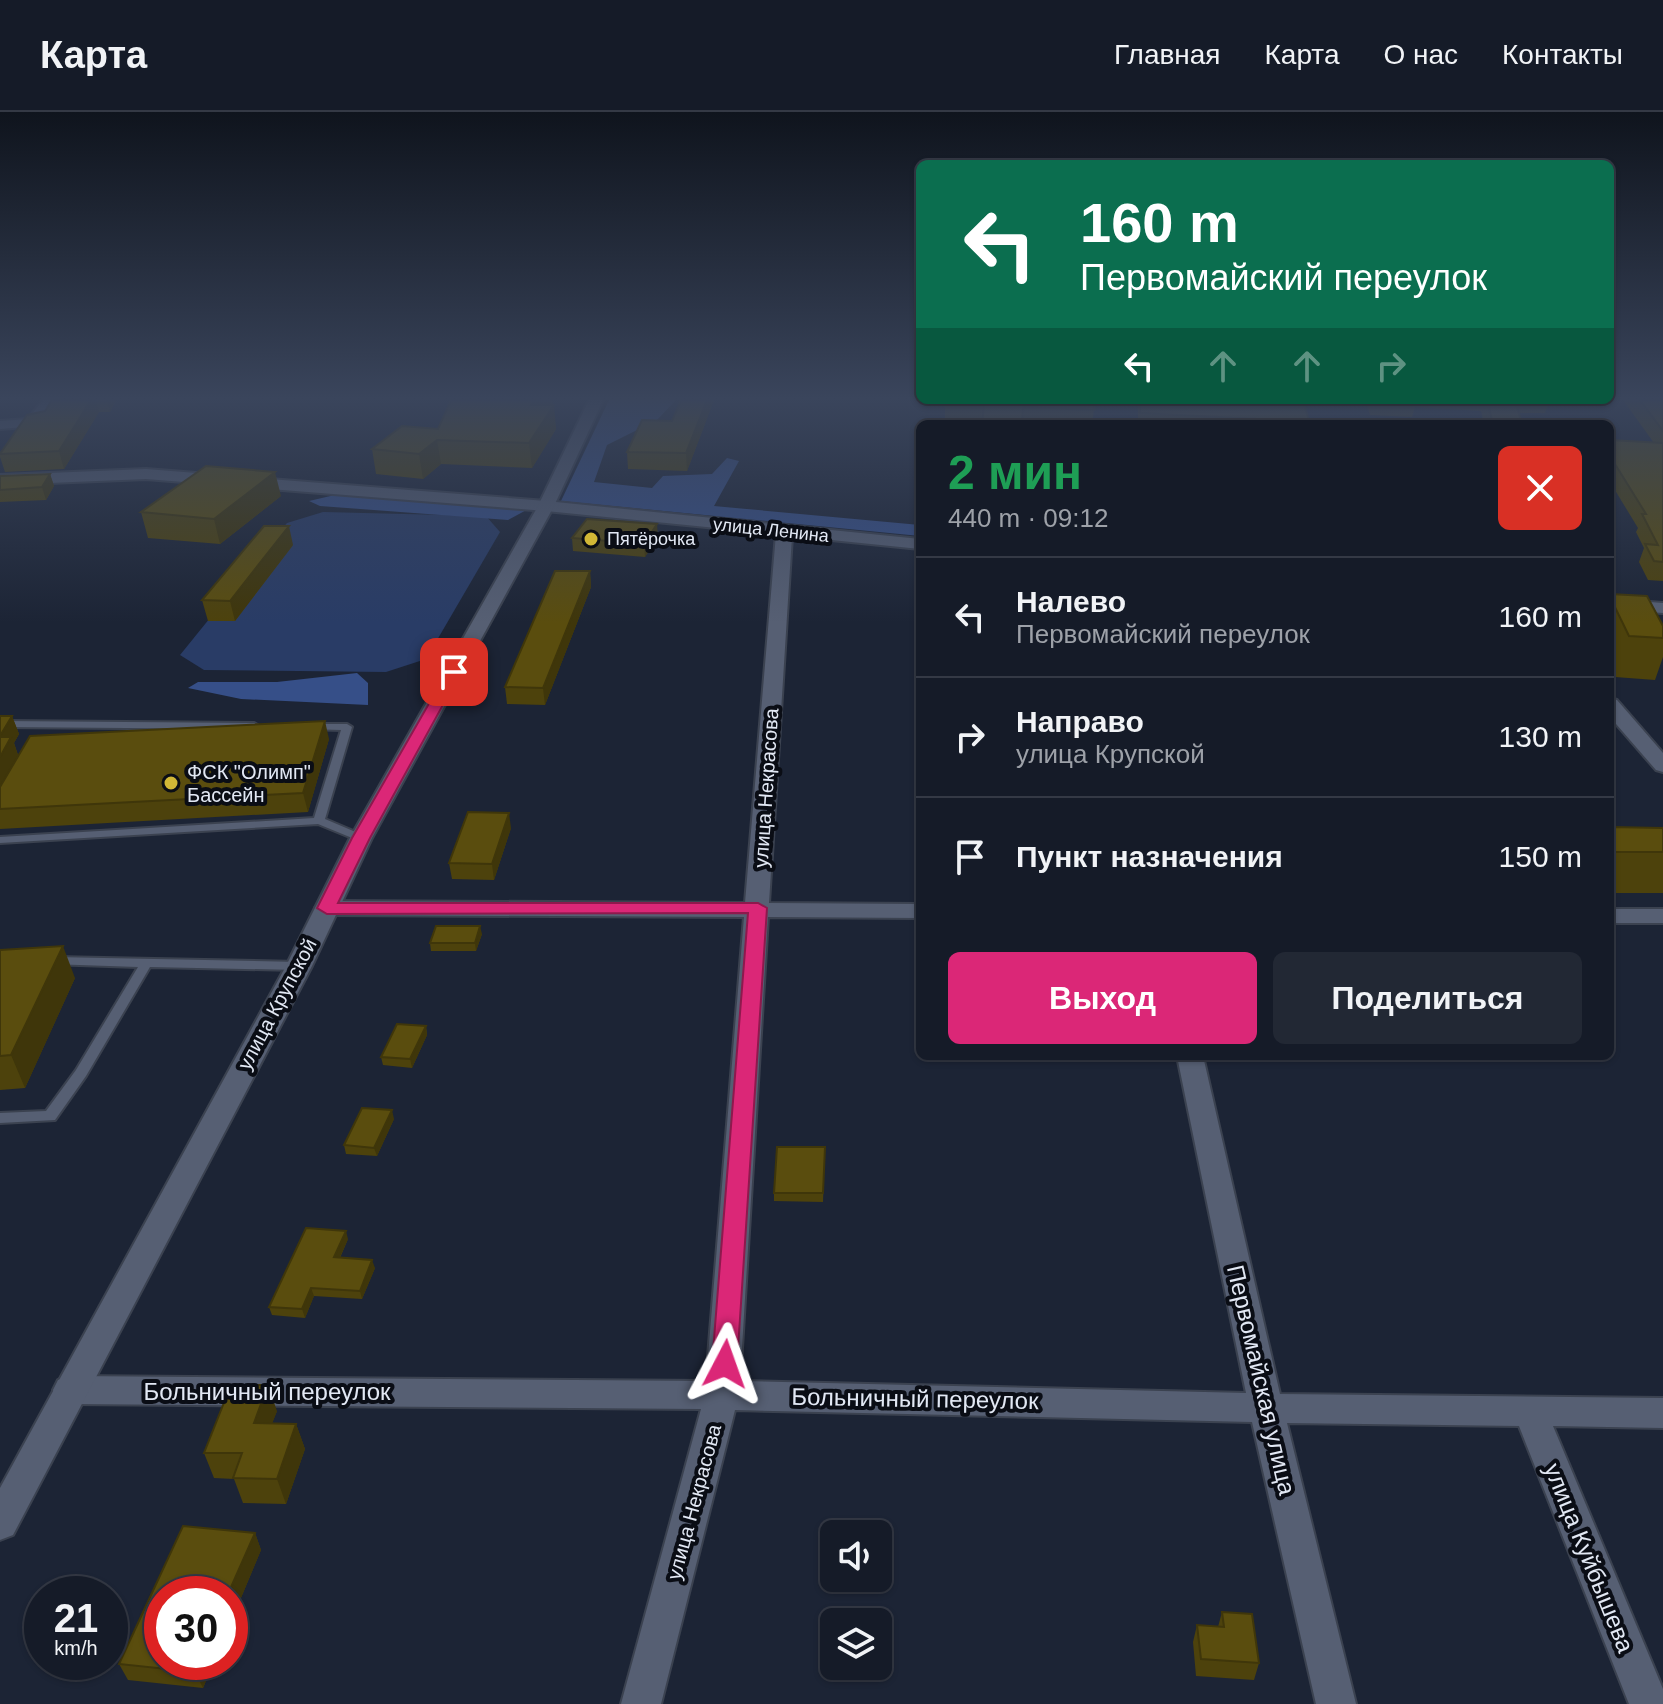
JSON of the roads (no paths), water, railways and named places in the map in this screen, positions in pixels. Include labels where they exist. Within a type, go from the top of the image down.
[{"type":"street","name":"улица Ленина","points":[[0,480],[139,474]]},
{"type":"street","name":"улица Ленина","points":[[150,474],[546,506],[916,544]]},
{"type":"street","name":"улица Крупской","points":[[0,1523],[299,966],[361,838],[561,474]]},
{"type":"street","name":"улица Некрасова","points":[[641,1704],[722,1395],[784,532]]},
{"type":"street","points":[[1614,604],[1663,608]]},
{"type":"street","points":[[1614,709],[1663,766]]},
{"type":"street","points":[[327,908],[916,911]]},
{"type":"street","points":[[1614,916],[1663,916]]},
{"type":"street","name":"Первомайская улица","points":[[1191,1060],[1266,1408],[1336,1704]]},
{"type":"street","name":"Больничный переулок","points":[[70,1390],[722,1395],[1266,1408],[1663,1413]]},
{"type":"street","name":"улица Куйбышева","points":[[1530,1411],[1649,1704]]},
{"type":"lane","points":[[0,724],[46,721],[268,726]]},
{"type":"lane","points":[[38,735],[46,721]]},
{"type":"lane","points":[[300,726],[347,727],[319,821]]},
{"type":"lane","points":[[0,840],[319,821],[361,838]]},
{"type":"lane","points":[[44,960],[299,966]]},
{"type":"lane","points":[[0,1118],[50,1116],[81,1073],[147,962]]},
{"type":"place","name":"Пятёрочка","points":[[591,539]]},
{"type":"place","name":"ФСК \"Олимп\" Бассейн","points":[[171,783]]}]
